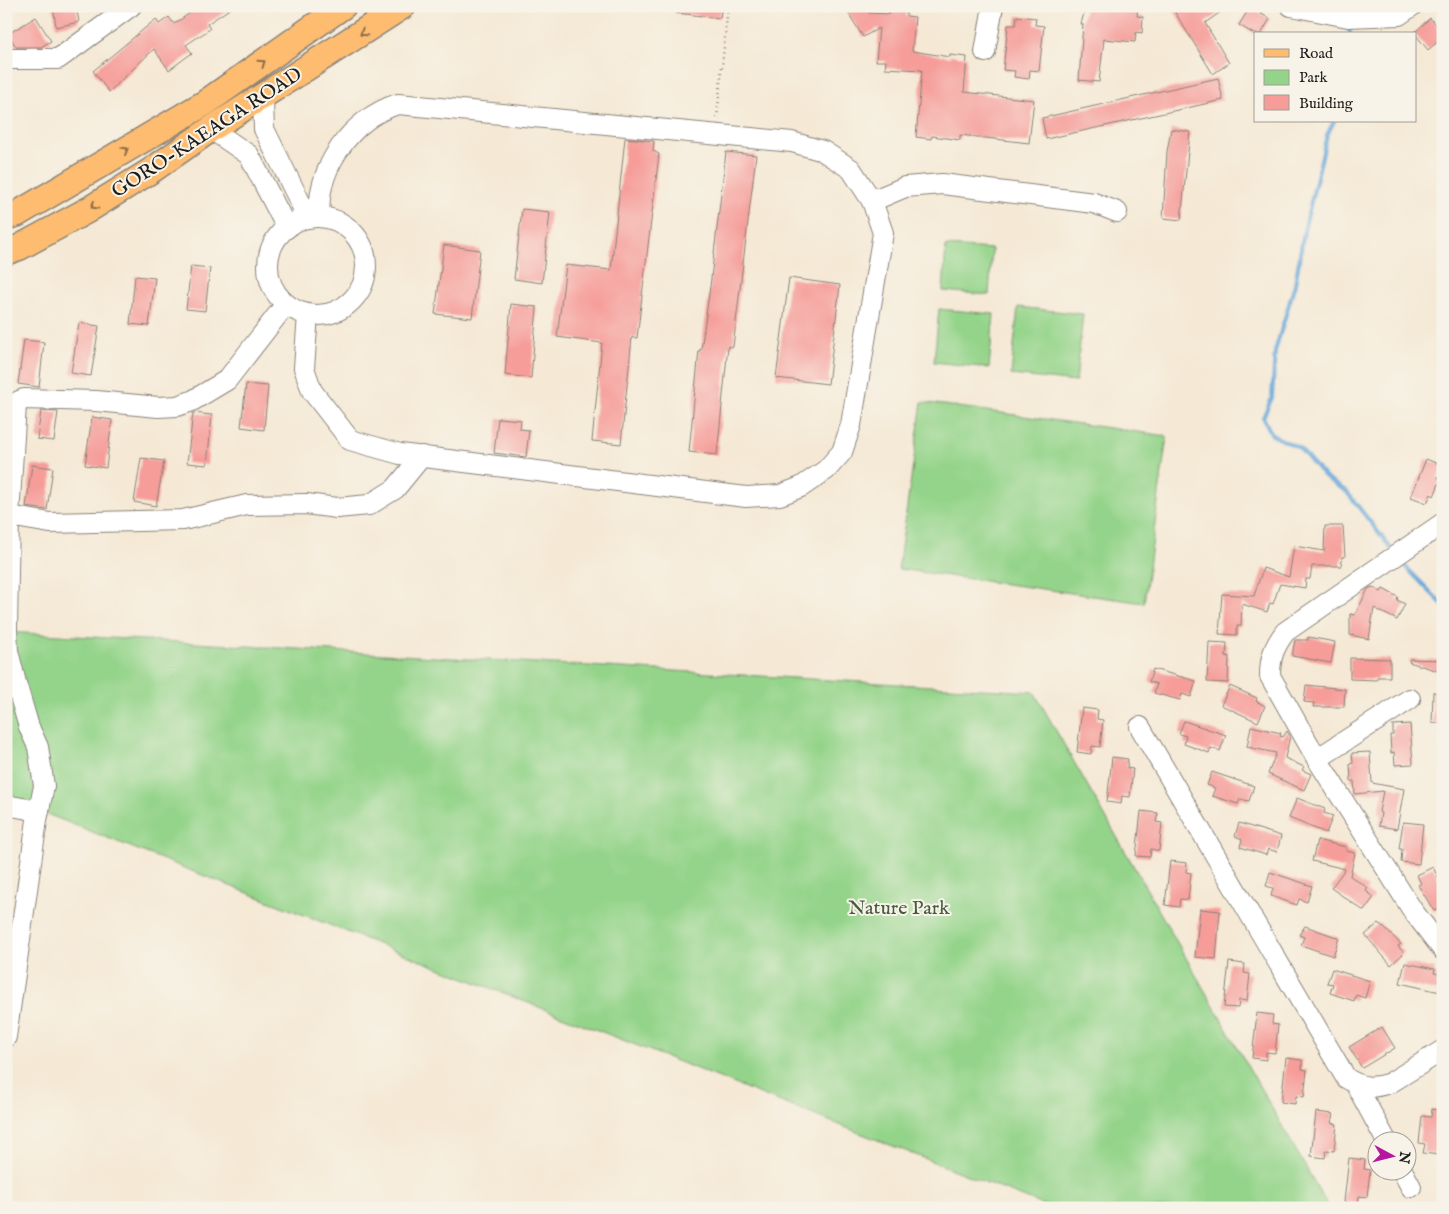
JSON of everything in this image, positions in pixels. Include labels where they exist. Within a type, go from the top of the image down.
[{"type":"main road","name":"GORO-KAEAGA ROAD","points":[[6,216],[16,214],[205,103],[343,6]]},
{"type":"main road","name":"GORO-KAEAGA ROAD","points":[[6,252],[20,247],[88,210],[403,6]]},
{"type":"street","points":[[985,52],[993,6]]},
{"type":"street","points":[[1291,6],[1348,18],[1399,15],[1412,6]]},
{"type":"street","points":[[6,59],[58,59],[120,9]]},
{"type":"street","points":[[268,94],[263,102],[264,129],[314,218]]},
{"type":"street","points":[[308,315],[304,368],[312,391],[350,440],[369,447],[422,456],[746,497],[780,495],[801,487],[826,470],[842,452],[851,425],[883,233],[872,201],[852,169],[823,151],[792,142],[398,104],[388,107],[352,132],[338,150],[322,184],[314,218]]},
{"type":"street","points":[[211,129],[250,155],[287,228]]},
{"type":"street","points":[[872,201],[905,187],[942,184],[1094,203],[1117,212]]},
{"type":"street","points":[[314,218],[332,220],[353,233],[360,242],[366,266],[360,290],[353,300],[332,313],[308,315],[286,304],[272,284],[269,266],[272,248],[287,228],[314,218]]},
{"type":"street","points":[[6,1037],[38,811],[44,786],[38,747],[29,728],[16,683],[7,638],[9,516],[15,423],[19,401],[24,399],[96,402],[158,407],[177,406],[192,401],[227,380],[286,304]]},
{"type":"street","points":[[9,516],[50,524],[184,520],[248,505],[306,504],[337,508],[369,505],[394,489],[422,456]]},
{"type":"street","points":[[1443,523],[1285,632],[1275,645],[1270,660],[1270,676],[1318,759],[1412,911],[1443,950]]},
{"type":"street","points":[[1318,759],[1410,699]]},
{"type":"street","points":[[1140,727],[1346,1078],[1363,1088],[1372,1088],[1390,1083],[1443,1050]]},
{"type":"street","points":[[6,805],[38,811]]},
{"type":"street","points":[[1355,1083],[1381,1132]]},
{"type":"path","points":[[715,134],[728,6]]},
{"type":"green space","points":[[946,246],[992,249],[989,295],[943,291]]},
{"type":"green space","points":[[1018,307],[1083,314],[1076,382],[1011,375]]},
{"type":"green space","points":[[939,309],[994,314],[989,368],[934,362]]},
{"type":"green space","points":[[922,402],[1167,436],[1144,603],[898,569]]},
{"type":"green space","name":"Nature Park","points":[[6,632],[1034,692],[1329,1208],[1051,1208],[39,811],[6,803]]},
{"type":"building","points":[[53,6],[76,6],[79,22],[56,27]]},
{"type":"building","points":[[186,6],[234,6],[207,24],[210,29],[186,45],[192,53],[169,70],[154,49],[109,92],[93,71],[156,19],[159,24],[169,17],[174,24],[190,13]]},
{"type":"building","points":[[677,6],[722,6],[720,18],[676,13]]},
{"type":"building","points":[[844,6],[865,6],[869,13],[889,14],[890,6],[907,6],[906,16],[915,17],[912,51],[950,57],[950,55],[967,57],[964,92],[1034,100],[1029,143],[960,135],[960,140],[932,136],[931,139],[916,137],[922,70],[885,68],[886,61],[876,61],[879,28],[863,37]]},
{"type":"building","points":[[1086,6],[1138,6],[1137,16],[1143,17],[1142,33],[1136,32],[1135,42],[1104,39],[1099,82],[1079,80],[1083,24],[1081,24]]},
{"type":"building","points":[[1171,6],[1229,6],[1205,23],[1229,63],[1213,74]]},
{"type":"building","points":[[1250,7],[1270,19],[1262,32],[1254,32],[1254,34],[1239,25]]},
{"type":"building","points":[[1017,16],[1036,18],[1035,25],[1044,26],[1039,71],[1030,70],[1029,79],[1014,77],[1015,71],[1003,70],[1008,25],[1016,25]]},
{"type":"building","points":[[36,17],[51,41],[41,47],[16,47],[8,34]]},
{"type":"building","points":[[1430,18],[1443,32],[1443,37],[1428,50],[1415,32]]},
{"type":"building","points":[[1218,78],[1223,100],[1046,139],[1042,118]]},
{"type":"building","points":[[1171,129],[1190,132],[1181,220],[1163,218],[1167,152]]},
{"type":"building","points":[[625,138],[654,141],[653,151],[659,154],[637,338],[632,337],[621,444],[592,441],[602,343],[557,337],[566,265],[611,270]]},
{"type":"building","points":[[726,152],[756,155],[733,347],[728,346],[717,455],[689,452],[699,350],[701,350],[710,287]]},
{"type":"building","points":[[522,209],[550,212],[542,283],[514,279]]},
{"type":"building","points":[[444,245],[480,250],[472,318],[435,314]]},
{"type":"building","points":[[191,266],[210,268],[205,311],[186,309]]},
{"type":"building","points":[[135,276],[155,278],[149,326],[130,324]]},
{"type":"building","points":[[789,278],[840,285],[828,384],[776,378]]},
{"type":"building","points":[[511,304],[537,307],[531,378],[505,375]]},
{"type":"building","points":[[79,323],[99,326],[91,376],[71,373]]},
{"type":"building","points":[[24,340],[44,342],[39,387],[18,384]]},
{"type":"building","points":[[246,384],[268,386],[264,430],[241,427]]},
{"type":"building","points":[[41,411],[58,412],[54,441],[37,439]]},
{"type":"building","points":[[193,413],[212,415],[207,465],[187,463]]},
{"type":"building","points":[[92,417],[112,420],[106,468],[85,465]]},
{"type":"building","points":[[498,418],[521,420],[520,429],[529,430],[526,457],[494,453]]},
{"type":"building","points":[[141,458],[164,461],[156,506],[134,502]]},
{"type":"building","points":[[1426,459],[1443,466],[1438,478],[1441,479],[1434,496],[1431,494],[1427,503],[1411,497]]},
{"type":"building","points":[[32,465],[53,468],[47,510],[26,507]]},
{"type":"building","points":[[1325,526],[1343,526],[1345,557],[1342,557],[1341,566],[1312,566],[1310,579],[1306,579],[1305,588],[1280,584],[1273,604],[1270,603],[1267,612],[1242,604],[1241,626],[1237,626],[1237,635],[1219,634],[1222,594],[1254,596],[1263,568],[1289,577],[1294,546],[1324,551]]},
{"type":"building","points":[[1372,587],[1381,592],[1383,589],[1398,597],[1397,600],[1405,604],[1397,620],[1374,608],[1369,639],[1350,635],[1350,614],[1355,615],[1368,589]]},
{"type":"building","points":[[1308,637],[1335,642],[1331,663],[1292,656],[1295,640],[1308,640]]},
{"type":"building","points":[[1209,642],[1227,643],[1226,656],[1229,656],[1228,683],[1207,682]]},
{"type":"building","points":[[1350,658],[1390,659],[1390,677],[1377,677],[1377,680],[1350,679]]},
{"type":"building","points":[[1410,659],[1443,660],[1441,672],[1409,662]]},
{"type":"building","points":[[1153,669],[1196,681],[1191,697],[1182,694],[1180,700],[1154,693],[1157,684],[1149,682]]},
{"type":"building","points":[[1306,685],[1345,689],[1344,707],[1313,707],[1314,703],[1304,702]]},
{"type":"building","points":[[1230,686],[1257,698],[1256,701],[1265,706],[1258,722],[1221,705]]},
{"type":"building","points":[[1433,692],[1443,693],[1443,724],[1432,723]]},
{"type":"building","points":[[1082,708],[1098,710],[1097,719],[1103,720],[1100,747],[1092,746],[1091,754],[1077,752]]},
{"type":"building","points":[[1184,721],[1226,735],[1220,751],[1211,748],[1209,753],[1184,744],[1186,736],[1179,734]]},
{"type":"building","points":[[1410,724],[1413,764],[1395,765],[1394,752],[1391,753],[1390,735],[1393,735],[1393,725]]},
{"type":"building","points":[[1251,726],[1281,733],[1280,736],[1283,737],[1287,731],[1290,736],[1285,758],[1304,767],[1302,770],[1311,774],[1304,790],[1268,774],[1276,753],[1247,747]]},
{"type":"building","points":[[1370,752],[1372,783],[1404,789],[1397,829],[1379,826],[1381,813],[1379,812],[1383,791],[1355,794],[1354,781],[1351,781],[1350,764],[1353,763],[1352,753]]},
{"type":"building","points":[[1112,757],[1128,759],[1127,768],[1133,769],[1130,797],[1122,796],[1121,804],[1107,802]]},
{"type":"building","points":[[1212,772],[1254,786],[1249,801],[1240,799],[1238,804],[1212,796],[1215,788],[1207,785]]},
{"type":"building","points":[[1297,798],[1325,809],[1324,813],[1333,816],[1326,833],[1289,818]]},
{"type":"building","points":[[1141,811],[1158,813],[1156,822],[1162,823],[1159,851],[1151,849],[1150,857],[1136,856]]},
{"type":"building","points":[[1403,822],[1423,824],[1419,864],[1401,862],[1402,849],[1399,849]]},
{"type":"building","points":[[1239,823],[1281,836],[1277,852],[1268,849],[1266,855],[1240,847],[1242,839],[1235,836]]},
{"type":"building","points":[[1317,840],[1346,847],[1346,851],[1355,853],[1350,876],[1368,888],[1366,891],[1374,897],[1364,911],[1331,888],[1345,869],[1312,861]]},
{"type":"building","points":[[1170,861],[1187,863],[1186,872],[1191,873],[1188,900],[1180,899],[1179,907],[1165,905]]},
{"type":"building","points":[[1433,867],[1443,888],[1443,907],[1434,911],[1418,885],[1421,884],[1417,875]]},
{"type":"building","points":[[1270,872],[1312,886],[1307,902],[1299,899],[1297,905],[1271,896],[1273,888],[1266,886]]},
{"type":"building","points":[[1200,909],[1220,911],[1216,959],[1195,957]]},
{"type":"building","points":[[1379,923],[1401,944],[1398,946],[1404,953],[1391,965],[1365,935]]},
{"type":"building","points":[[1305,926],[1339,938],[1333,956],[1301,945],[1304,937],[1299,935]]},
{"type":"building","points":[[1229,962],[1245,964],[1244,973],[1250,974],[1247,1001],[1239,1000],[1238,1008],[1224,1007]]},
{"type":"building","points":[[1405,963],[1435,969],[1434,973],[1443,975],[1440,992],[1400,983]]},
{"type":"building","points":[[1332,969],[1370,981],[1365,998],[1356,995],[1354,1001],[1330,993],[1333,984],[1327,983]]},
{"type":"building","points":[[1257,1013],[1273,1015],[1272,1024],[1278,1025],[1275,1053],[1266,1052],[1266,1060],[1252,1058]]},
{"type":"building","points":[[1382,1027],[1395,1048],[1362,1068],[1349,1047]]},
{"type":"building","points":[[1286,1058],[1302,1060],[1302,1069],[1307,1070],[1304,1097],[1296,1096],[1295,1104],[1281,1102]]},
{"type":"building","points":[[1432,1109],[1443,1111],[1439,1155],[1423,1153],[1425,1144],[1419,1143],[1422,1116],[1431,1117]]},
{"type":"building","points":[[1316,1112],[1333,1114],[1331,1123],[1337,1124],[1334,1151],[1326,1150],[1325,1158],[1311,1156]]},
{"type":"building","points":[[1349,1158],[1365,1160],[1366,1182],[1369,1182],[1367,1197],[1359,1196],[1358,1204],[1344,1202]]},
{"type":"waterway","points":[[1349,28],[1350,32]]},
{"type":"waterway","points":[[1334,122],[1327,135],[1304,231],[1295,284],[1275,351],[1272,398],[1263,417],[1272,435],[1299,448],[1328,480],[1346,491],[1390,547]]},
{"type":"waterway","points":[[1403,564],[1443,605]]}]
